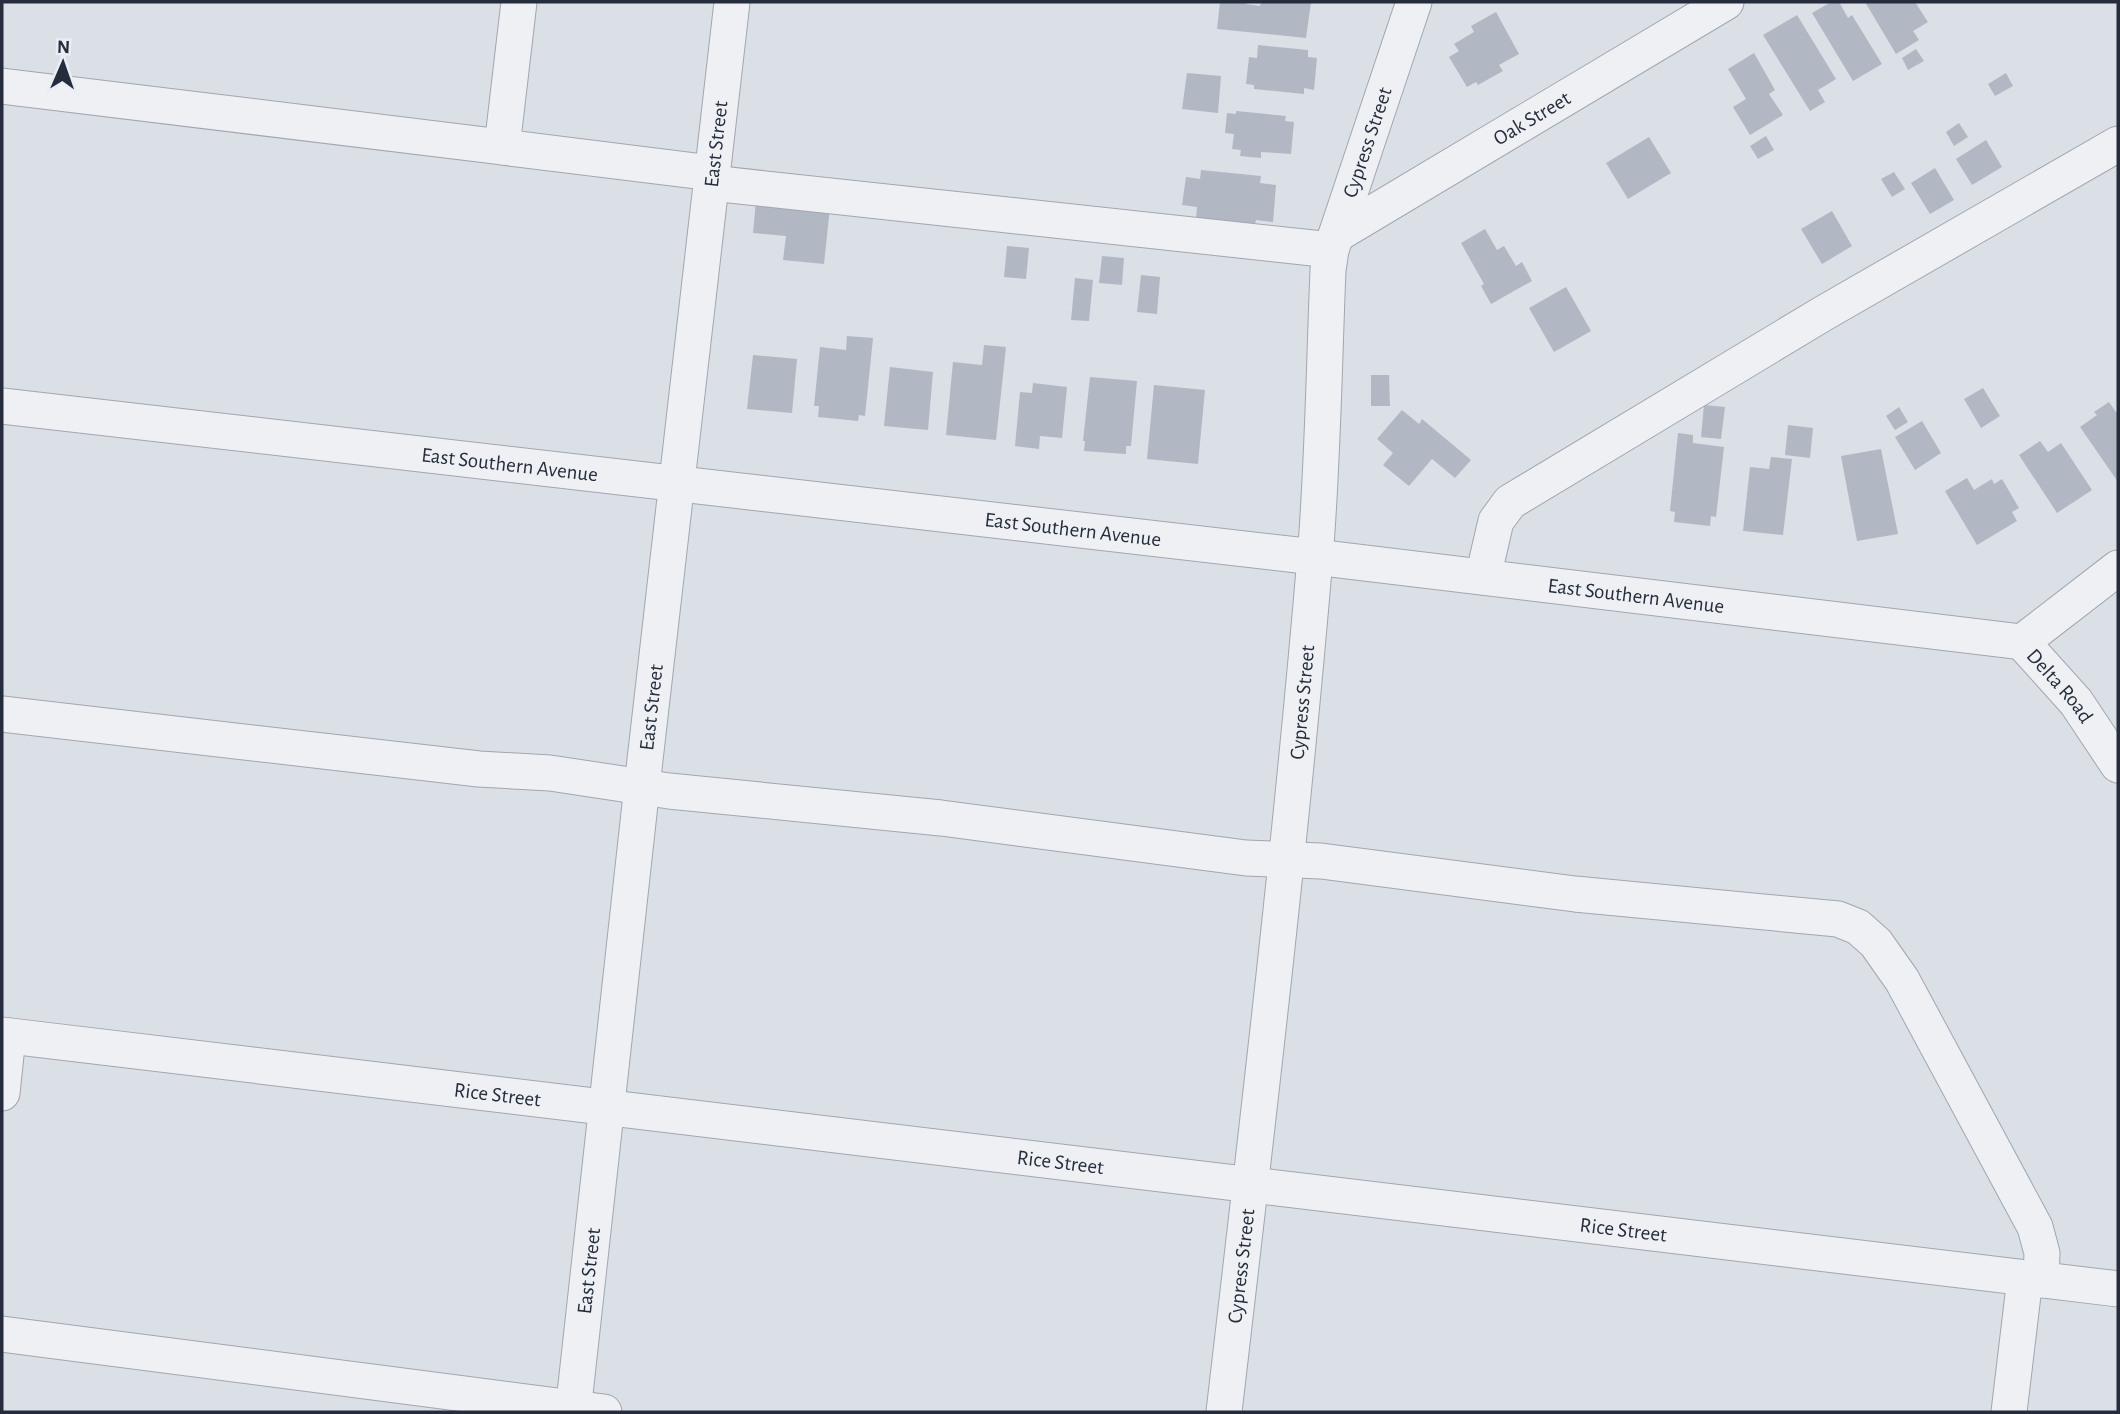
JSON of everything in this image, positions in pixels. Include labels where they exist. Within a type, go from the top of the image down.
[{"type":"street","points":[[502,147],[519,2]]},
{"type":"street","name":"East Street","points":[[584,1411],[607,1108],[732,2]]},
{"type":"street","name":"Cypress Street","points":[[1224,1412],[1287,859],[1315,556],[1328,270],[1334,243],[1414,2]]},
{"type":"street","name":"Oak Street","points":[[1334,243],[1726,2]]},
{"type":"street","points":[[2,86],[502,147],[712,178],[1334,243]]},
{"type":"street","points":[[1483,577],[1496,521],[1510,502],[1824,313],[2118,144]]},
{"type":"street","name":"East Southern Avenue","points":[[2,407],[1315,556],[2022,642]]},
{"type":"street","points":[[2022,642],[2118,568]]},
{"type":"street","name":"Delta Road","points":[[2022,642],[2076,702],[2118,765]]},
{"type":"street","points":[[2,714],[479,769],[550,773],[669,792],[941,818],[1246,859],[1334,863],[1575,894],[1838,919],[1858,927],[1876,943],[1902,981],[2035,1227],[2042,1253],[2033,1279],[2009,1412]]},
{"type":"street","points":[[2,1093],[5,1035]]},
{"type":"street","name":"Rice Street","points":[[5,1035],[2118,1289]]},
{"type":"street","points":[[2,1334],[584,1411]]},
{"type":"building","points":[[1220,2],[1246,2],[1260,6],[1261,2],[1311,2],[1306,38],[1217,29]]},
{"type":"building","points":[[1831,2],[1839,2],[1848,18],[1852,15],[1882,64],[1853,81],[1812,13]]},
{"type":"building","points":[[1865,2],[1915,2],[1928,22],[1913,31],[1919,40],[1896,54]]},
{"type":"building","points":[[1496,12],[1519,54],[1499,65],[1503,71],[1478,85],[1476,82],[1467,87],[1449,57],[1459,51],[1454,44],[1474,32],[1471,26]]},
{"type":"building","points":[[1797,15],[1836,79],[1818,90],[1825,102],[1810,111],[1763,35]]},
{"type":"building","points":[[1258,45],[1308,50],[1308,57],[1317,58],[1314,90],[1304,88],[1304,94],[1254,89],[1254,85],[1246,84],[1249,57],[1257,58]]},
{"type":"building","points":[[1916,49],[1924,61],[1908,70],[1902,58]]},
{"type":"building","points":[[1754,53],[1775,90],[1769,94],[1783,115],[1750,135],[1733,107],[1746,99],[1728,69]]},
{"type":"building","points":[[1187,73],[1221,76],[1218,113],[1182,109]]},
{"type":"building","points":[[2006,73],[2013,86],[1995,96],[1988,84]]},
{"type":"building","points":[[1236,111],[1286,116],[1285,121],[1294,122],[1291,154],[1261,152],[1261,158],[1240,156],[1241,150],[1232,149],[1234,134],[1225,133],[1227,113],[1236,114]]},
{"type":"building","points":[[1959,123],[1968,137],[1954,146],[1946,132]]},
{"type":"building","points":[[1766,136],[1774,150],[1758,159],[1750,146]]},
{"type":"building","points":[[1649,137],[1671,173],[1628,199],[1606,163]]},
{"type":"building","points":[[1986,140],[2002,167],[1972,185],[1956,159]]},
{"type":"building","points":[[1935,168],[1954,200],[1930,214],[1911,183]]},
{"type":"building","points":[[1201,170],[1261,176],[1260,183],[1276,185],[1273,222],[1256,220],[1255,225],[1196,219],[1197,207],[1182,205],[1186,177],[1200,179]]},
{"type":"building","points":[[1894,172],[1905,189],[1892,197],[1881,179]]},
{"type":"building","points":[[756,200],[830,207],[824,264],[783,260],[786,236],[753,233]]},
{"type":"building","points":[[1832,211],[1852,246],[1822,264],[1801,229]]},
{"type":"building","points":[[1485,229],[1497,250],[1504,246],[1516,266],[1522,262],[1532,281],[1491,304],[1481,286],[1484,284],[1461,243]]},
{"type":"building","points":[[1007,246],[1029,248],[1026,279],[1004,277]]},
{"type":"building","points":[[1102,256],[1124,258],[1122,285],[1099,283]]},
{"type":"building","points":[[1141,275],[1160,277],[1157,314],[1137,312]]},
{"type":"building","points":[[1075,278],[1093,280],[1089,321],[1071,320]]},
{"type":"building","points":[[1566,287],[1591,331],[1554,352],[1529,308]]},
{"type":"building","points":[[847,336],[873,338],[865,416],[859,415],[858,421],[818,417],[819,406],[814,406],[820,347],[846,350]]},
{"type":"building","points":[[984,345],[1006,347],[996,440],[946,435],[953,362],[982,365]]},
{"type":"building","points":[[753,355],[797,359],[792,413],[747,409]]},
{"type":"building","points":[[890,367],[933,372],[928,430],[884,426]]},
{"type":"building","points":[[1371,375],[1389,375],[1390,406],[1371,406]]},
{"type":"building","points":[[1090,377],[1137,381],[1131,446],[1126,446],[1126,454],[1084,451]]},
{"type":"building","points":[[1033,383],[1067,387],[1062,438],[1040,436],[1039,449],[1015,446],[1020,392],[1032,393]]},
{"type":"building","points":[[1154,385],[1205,390],[1198,464],[1147,459]]},
{"type":"building","points":[[1983,388],[2000,416],[1981,428],[1964,399]]},
{"type":"building","points":[[2109,402],[2118,415],[2118,482],[2080,427],[2097,415],[2094,412]]},
{"type":"building","points":[[1704,405],[1725,407],[1721,439],[1701,437]]},
{"type":"building","points":[[1899,407],[1908,422],[1895,430],[1886,416]]},
{"type":"building","points":[[1402,410],[1419,424],[1422,419],[1471,460],[1455,478],[1432,459],[1409,486],[1383,465],[1393,453],[1377,439]]},
{"type":"building","points":[[1922,421],[1941,453],[1915,470],[1895,437]]},
{"type":"building","points":[[1788,425],[1813,428],[1810,458],[1785,455]]},
{"type":"building","points":[[1678,433],[1693,435],[1693,443],[1724,447],[1716,517],[1711,516],[1710,526],[1674,522],[1675,512],[1670,511]]},
{"type":"building","points":[[2040,441],[2048,452],[2061,443],[2092,490],[2057,513],[2019,455]]},
{"type":"building","points":[[1881,449],[1898,534],[1857,541],[1841,456]]},
{"type":"building","points":[[1771,457],[1792,459],[1783,535],[1743,531],[1750,467],[1769,469]]},
{"type":"building","points":[[1967,478],[1974,490],[1992,479],[1994,484],[2002,479],[2019,508],[2012,512],[2017,521],[1977,545],[1945,491]]}]
